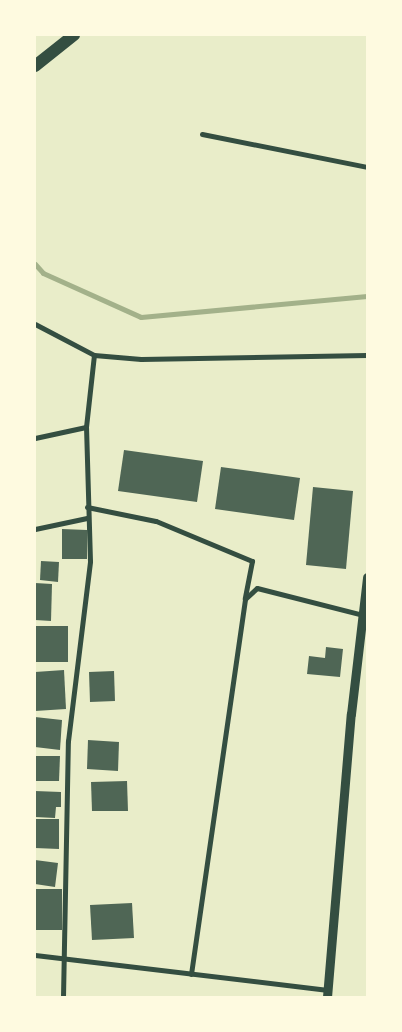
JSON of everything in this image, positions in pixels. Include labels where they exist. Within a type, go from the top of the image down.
[{"type":"main road","points":[[35,66],[74,35]]},
{"type":"street","points":[[202,134],[367,167]]},
{"type":"street","points":[[35,324],[94,355],[141,360],[367,355]]},
{"type":"street","points":[[63,997],[68,741],[90,561],[87,518],[86,427],[94,355]]},
{"type":"street","points":[[35,438],[86,427]]},
{"type":"street","points":[[87,507],[156,521],[252,561],[191,974]]},
{"type":"street","points":[[35,529],[87,518]]},
{"type":"street","points":[[35,956],[191,974],[327,993],[367,577]]},
{"type":"street","points":[[245,599],[257,588],[362,615]]},
{"type":"building","points":[[124,450],[203,461],[197,502],[118,491]]},
{"type":"building","points":[[221,467],[300,478],[294,520],[215,509]]},
{"type":"building","points":[[313,487],[353,491],[346,569],[306,565]]},
{"type":"building","points":[[62,529],[87,530],[87,559],[62,559]]},
{"type":"building","points":[[41,561],[59,562],[58,582],[40,580]]},
{"type":"building","points":[[35,583],[52,584],[51,621],[35,620]]},
{"type":"building","points":[[35,626],[68,626],[68,662],[35,662]]},
{"type":"building","points":[[326,647],[343,649],[340,677],[307,674],[309,656],[325,658]]},
{"type":"building","points":[[64,670],[66,709],[35,711],[35,672]]},
{"type":"building","points":[[114,671],[115,701],[90,702],[89,672]]},
{"type":"building","points":[[35,717],[62,720],[60,750],[35,747]]},
{"type":"building","points":[[88,740],[119,742],[118,771],[87,769]]},
{"type":"building","points":[[35,756],[60,756],[59,781],[35,781]]},
{"type":"building","points":[[127,781],[128,811],[92,811],[91,782]]},
{"type":"building","points":[[35,791],[61,792],[61,807],[56,807],[55,818],[35,817]]},
{"type":"building","points":[[35,819],[59,819],[59,849],[35,848]]},
{"type":"building","points":[[35,860],[58,863],[55,887],[35,884]]},
{"type":"building","points":[[35,889],[62,889],[62,930],[35,930]]},
{"type":"building","points":[[132,903],[134,938],[92,940],[90,905]]},
{"type":"waterway","points":[[35,264],[43,273],[141,317],[367,296]]}]
